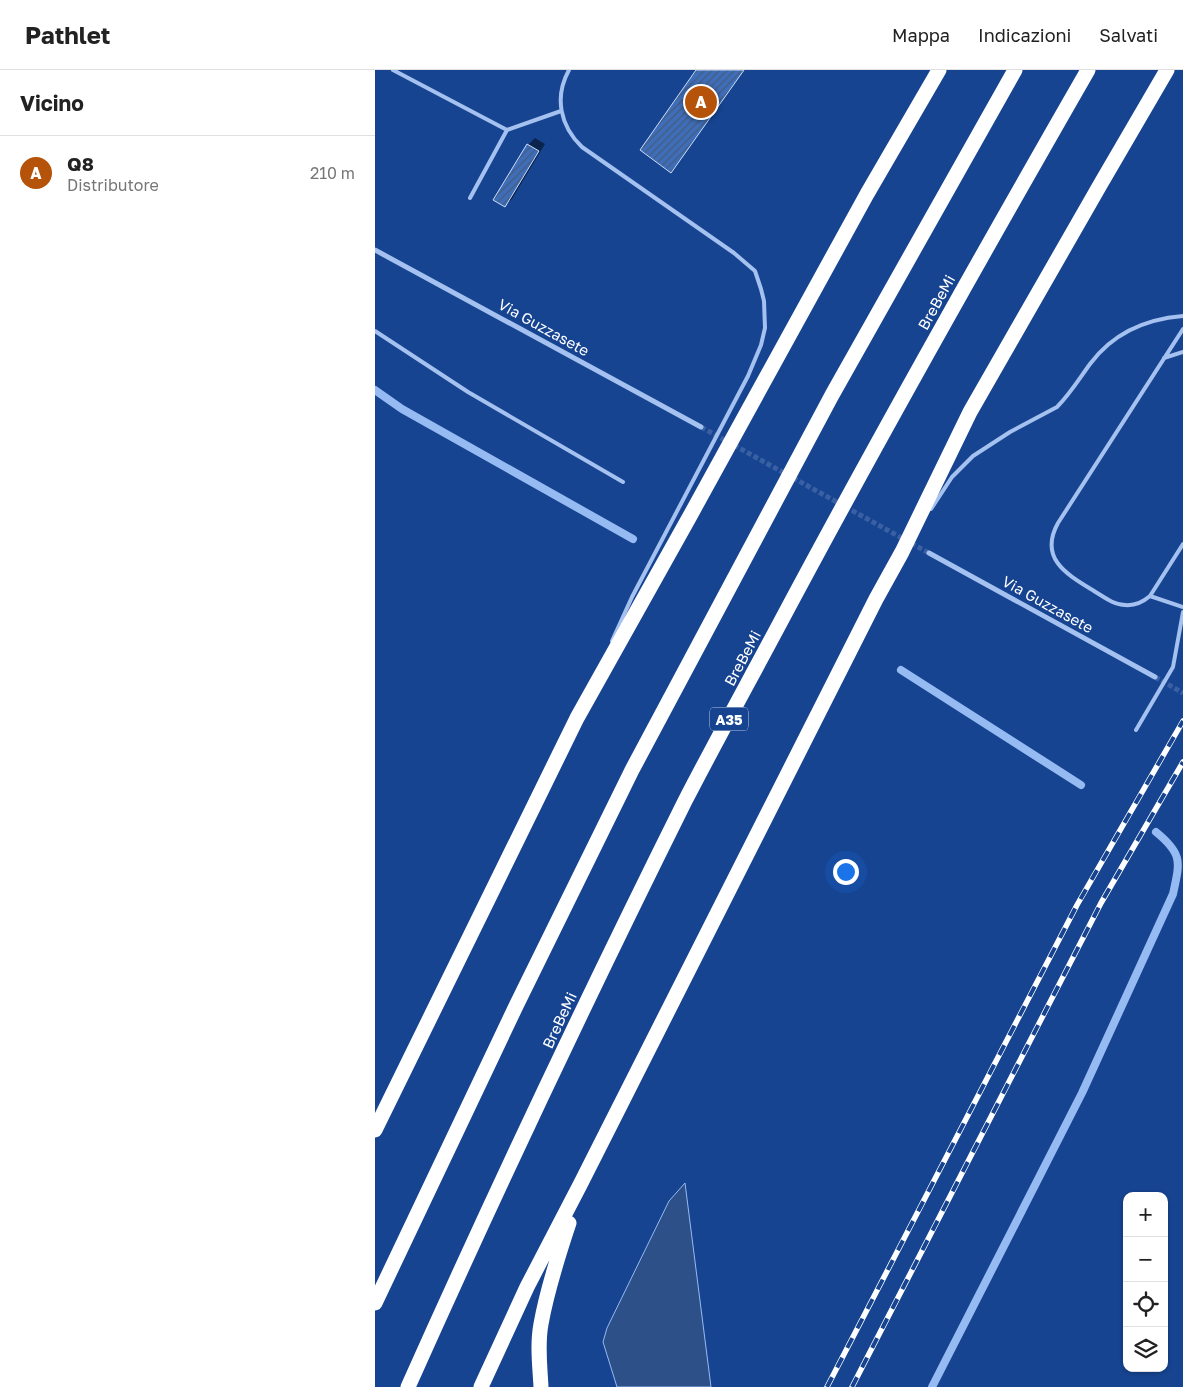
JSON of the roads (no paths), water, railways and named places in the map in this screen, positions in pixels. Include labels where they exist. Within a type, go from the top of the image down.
[{"type":"highway","points":[[375,1130],[577,718],[867,194],[939,70]]},
{"type":"highway","points":[[375,1304],[516,1006],[632,770],[833,395],[1015,70]]},
{"type":"highway","name":"BreBeMi","points":[[408,1387],[587,1001],[687,798],[818,552],[970,275],[1088,70]]},
{"type":"highway","points":[[481,1387],[527,1287],[876,599],[902,552],[971,412],[1167,70]]},
{"type":"highway","points":[[541,1387],[539,1359],[540,1326],[552,1277],[581,1183]]},
{"type":"street","name":"Via Guzzasete","points":[[375,250],[701,427]]},
{"type":"street","name":"Via Guzzasete","points":[[929,553],[1155,677]]},
{"type":"lane","points":[[393,70],[507,130]]},
{"type":"lane","points":[[569,70],[561,89],[561,111],[568,131],[582,147],[734,253],[755,271],[764,301],[765,328],[748,376],[632,597],[609,649]]},
{"type":"lane","points":[[471,198],[507,130],[561,111]]},
{"type":"lane","points":[[929,512],[961,466],[987,446],[1057,407],[1101,353],[1124,333],[1153,320],[1183,316]]},
{"type":"lane","points":[[1183,329],[1052,536],[1056,562],[1064,572],[1111,602],[1121,605],[1132,605],[1142,602],[1150,596],[1183,544]]},
{"type":"lane","points":[[375,331],[468,392],[623,482]]},
{"type":"lane","points":[[1164,358],[1183,352]]},
{"type":"lane","points":[[902,552],[923,520]]},
{"type":"lane","points":[[1150,596],[1183,607]]},
{"type":"lane","points":[[1136,730],[1173,667],[1183,612]]},
{"type":"lane","points":[[577,718],[605,657]]},
{"type":"water","points":[[685,1183],[711,1387],[617,1387],[603,1342],[607,1328],[669,1201]]},
{"type":"waterway","points":[[375,390],[402,409],[633,539]]},
{"type":"waterway","points":[[901,670],[1081,785]]},
{"type":"waterway","points":[[932,1387],[1082,1093],[1173,894],[1178,866],[1177,859],[1171,846],[1156,832]]},
{"type":"tunnel","points":[[701,427],[929,553]]},
{"type":"tunnel","points":[[1155,677],[1183,693]]},
{"type":"railway","points":[[827,1387],[1077,905],[1183,721]]},
{"type":"railway","points":[[852,1387],[1101,903],[1183,762]]},
{"type":"place","name":"Q8","points":[[701,102]]}]
